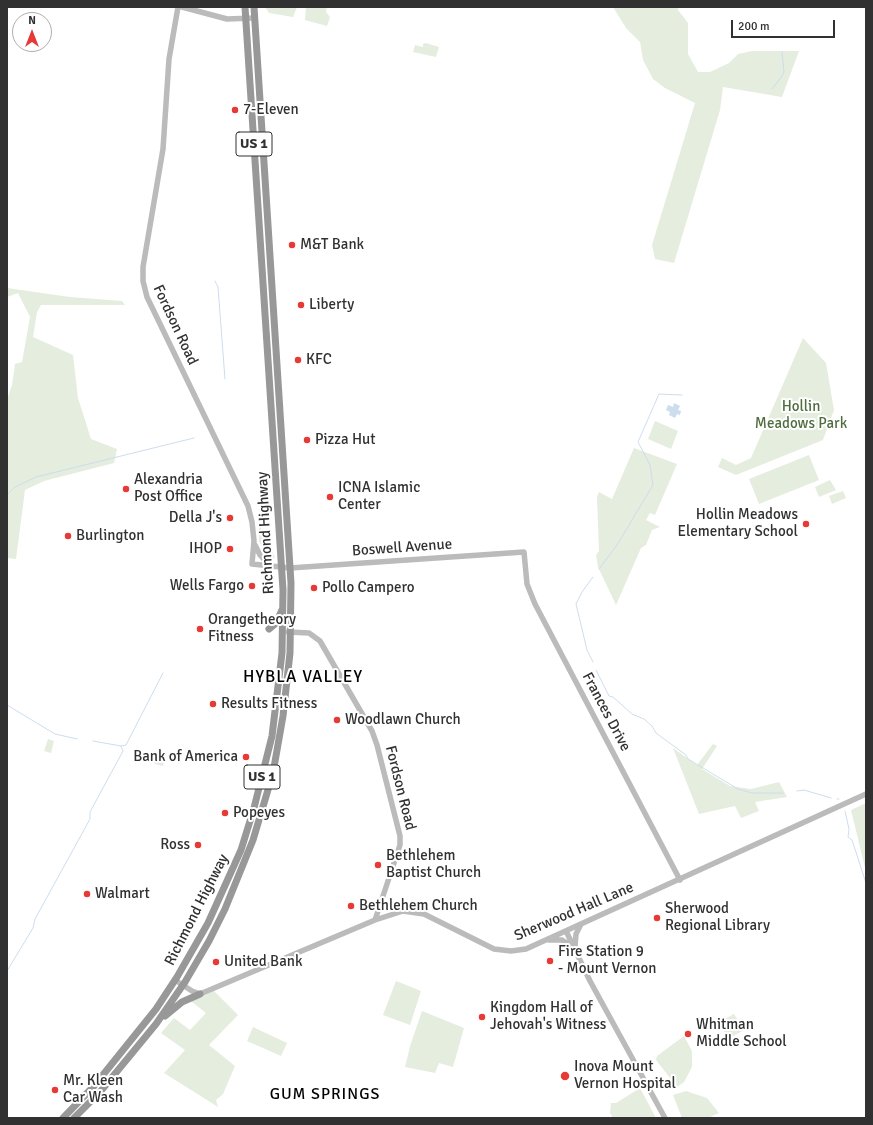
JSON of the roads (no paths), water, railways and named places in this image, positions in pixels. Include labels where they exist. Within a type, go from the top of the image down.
[{"type":"highway","name":"Richmond Highway","points":[[63,1118],[94,1086],[156,1009],[176,979],[218,903],[235,865],[248,828],[272,736],[280,675],[284,604],[245,7]]},
{"type":"highway","name":"Richmond Highway","points":[[74,1118],[100,1092],[156,1024],[184,984],[225,909],[253,840],[266,799],[283,716],[291,632],[290,568],[254,7]]},
{"type":"highway","points":[[269,629],[279,618],[284,604]]},
{"type":"highway","points":[[156,1024],[182,1002],[200,994]]},
{"type":"street","name":"Fordson Road","points":[[178,7],[168,67],[162,149],[143,267],[143,281],[147,297],[248,506],[252,522],[254,541],[252,564],[282,568]]},
{"type":"street","points":[[182,7],[227,19],[254,18]]},
{"type":"street","points":[[254,541],[260,554],[272,567]]},
{"type":"street","name":"Boswell Avenue","points":[[282,568],[524,552]]},
{"type":"street","name":"Frances Drive","points":[[524,552],[527,584],[535,604],[680,880]]},
{"type":"street","name":"Fordson Road","points":[[283,632],[309,633],[320,641],[372,731],[377,745],[400,836],[400,845],[375,920]]},
{"type":"street","name":"Sherwood Hall Lane","points":[[200,994],[395,912],[417,912],[484,945],[499,950],[521,950],[547,940],[680,880],[866,794]]},
{"type":"street","points":[[576,950],[576,934],[581,924]]},
{"type":"street","points":[[566,931],[590,981],[665,1118]]},
{"type":"street","points":[[547,940],[562,940],[576,950]]},
{"type":"street","points":[[176,979],[198,990],[208,990]]},
{"type":"street","points":[[184,984],[192,991],[200,994]]},
{"type":"water","points":[[674,403],[680,406],[678,410],[681,411],[680,415],[677,414],[675,418],[669,415],[670,412],[666,410],[668,405],[673,407]]},
{"type":"waterway","points":[[772,89],[784,72],[782,52]]},
{"type":"waterway","points":[[215,281],[218,287],[225,379]]},
{"type":"waterway","points":[[599,569],[617,545],[653,485],[650,465],[638,442],[659,394],[682,395]]},
{"type":"waterway","points":[[7,495],[15,487],[36,477],[194,438]]},
{"type":"waterway","points":[[593,577],[582,592],[576,604],[587,650],[593,662]]},
{"type":"waterway","points":[[596,670],[609,696],[613,697],[632,714],[644,719],[652,726],[656,733],[686,755],[688,759],[738,789],[752,793],[783,793]]},
{"type":"waterway","points":[[93,741],[121,746],[126,745],[163,673]]},
{"type":"waterway","points":[[7,705],[55,734],[77,739]]},
{"type":"waterway","points":[[7,971],[33,928],[35,919],[90,819],[90,812],[123,751],[121,746]]},
{"type":"waterway","points":[[797,791],[804,790],[831,798]]},
{"type":"waterway","points":[[845,811],[849,829],[848,837],[852,840],[866,883]]},
{"type":"place","name":"7-Eleven","points":[[235,110]]},
{"type":"place","name":"M&T Bank","points":[[292,245]]},
{"type":"place","name":"Liberty","points":[[301,305]]},
{"type":"place","name":"KFC","points":[[298,360]]},
{"type":"place","name":"Pizza Hut","points":[[307,440]]},
{"type":"place","name":"Alexandria Post Office","points":[[126,489]]},
{"type":"place","name":"ICNA Islamic Center","points":[[330,497]]},
{"type":"place","name":"Della J's","points":[[230,518]]},
{"type":"place","name":"Hollin Meadows Elementary School","points":[[806,524]]},
{"type":"place","name":"Burlington","points":[[68,536]]},
{"type":"place","name":"IHOP","points":[[230,549]]},
{"type":"place","name":"Wells Fargo","points":[[252,586]]},
{"type":"place","name":"Pollo Campero","points":[[314,588]]},
{"type":"place","name":"Orangetheory Fitness","points":[[200,629]]},
{"type":"place","name":"Results Fitness","points":[[213,704]]},
{"type":"place","name":"Woodlawn Church","points":[[337,720]]},
{"type":"place","name":"Bank of America","points":[[246,757]]},
{"type":"place","name":"Popeyes","points":[[225,813]]},
{"type":"place","name":"Ross","points":[[198,845]]},
{"type":"place","name":"Bethlehem Baptist Church","points":[[378,865]]},
{"type":"place","name":"Walmart","points":[[87,894]]},
{"type":"place","name":"Bethlehem Church","points":[[351,906]]},
{"type":"place","name":"Sherwood Regional Library","points":[[657,918]]},
{"type":"place","name":"Fire Station 9 - Mount Vernon","points":[[550,961]]},
{"type":"place","name":"United Bank","points":[[216,962]]},
{"type":"place","name":"Kingdom Hall of Jehovah's Witness","points":[[482,1017]]},
{"type":"place","name":"Whitman Middle School","points":[[688,1034]]},
{"type":"place","name":"Inova Mount Vernon Hospital","points":[[565,1076]]},
{"type":"place","name":"Mr. Kleen Car Wash","points":[[55,1090]]},
{"type":"district","name":"HYBLA VALLEY","points":[[303,678]]},
{"type":"district","name":"GUM SPRINGS","points":[[325,1095]]},
{"type":"park label","name":"Hollin Meadows Park","points":[[801,416]]}]
